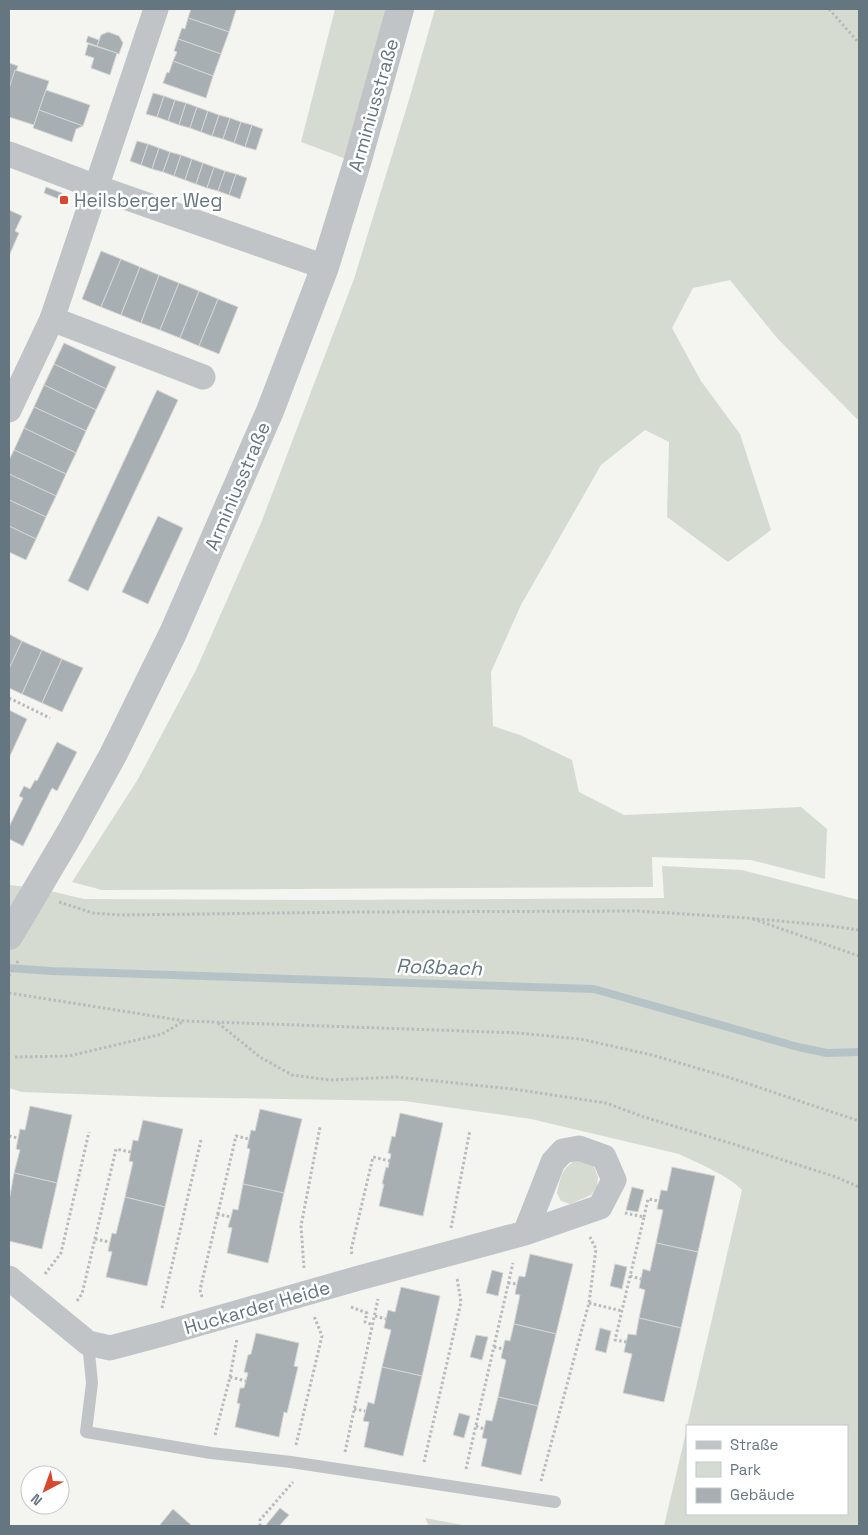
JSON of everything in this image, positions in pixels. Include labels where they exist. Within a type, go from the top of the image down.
[{"type":"street","points":[[9,410],[52,319],[156,9]]},
{"type":"street","name":"Arminiusstraße","points":[[9,936],[70,833],[113,755],[173,633],[270,411],[325,267],[357,163],[400,9]]},
{"type":"street","points":[[9,154],[96,187],[325,267]]},
{"type":"street","points":[[52,319],[203,377]]},
{"type":"street","points":[[516,1236],[552,1162],[563,1150],[579,1148],[604,1157],[614,1180],[588,1211]]},
{"type":"street","name":"Huckarder Heide","points":[[9,1278],[88,1342],[110,1348],[516,1236],[588,1211]]},
{"type":"lane","points":[[88,1342],[92,1383],[86,1432],[211,1453],[308,1465],[555,1502]]},
{"type":"path","points":[[829,9],[859,43]]},
{"type":"path","points":[[9,698],[50,718]]},
{"type":"path","points":[[54,900],[93,913],[120,915],[638,911],[748,918],[859,930]]},
{"type":"path","points":[[748,918],[859,956]]},
{"type":"path","points":[[9,993],[185,1021],[520,1033],[580,1039],[652,1055],[730,1078],[859,1121]]},
{"type":"path","points":[[15,1057],[69,1056],[162,1034],[185,1021]]},
{"type":"path","points":[[217,1022],[260,1057],[292,1075],[330,1080],[396,1077],[522,1090],[606,1103],[644,1117],[836,1177],[859,1187]]},
{"type":"path","points":[[421,1482],[461,1302],[448,1242],[470,1130]]},
{"type":"path","points":[[28,1294],[60,1253],[89,1132]]},
{"type":"path","points":[[9,1136],[18,1138]]},
{"type":"path","points":[[211,1453],[230,1377],[238,1333],[221,1318],[200,1290],[236,1136],[249,1139]]},
{"type":"path","points":[[159,1335],[159,1320],[201,1140]]},
{"type":"path","points":[[62,1322],[82,1294],[116,1149],[130,1152]]},
{"type":"path","points":[[341,1470],[380,1292],[367,1276],[351,1250],[373,1158],[390,1161]]},
{"type":"path","points":[[627,1342],[616,1340],[622,1311],[648,1199],[659,1201]]},
{"type":"path","points":[[536,1499],[589,1303],[596,1249],[587,1229],[588,1211],[644,1217]]},
{"type":"path","points":[[218,1214],[231,1217]]},
{"type":"path","points":[[462,1488],[513,1262],[516,1236]]},
{"type":"path","points":[[95,1240],[110,1242]]},
{"type":"path","points":[[630,1276],[641,1279]]},
{"type":"path","points":[[508,1283],[517,1284]]},
{"type":"path","points":[[589,1303],[622,1311]]},
{"type":"path","points":[[375,1316],[386,1319]]},
{"type":"path","points":[[494,1347],[503,1349]]},
{"type":"path","points":[[230,1377],[246,1381]]},
{"type":"path","points":[[354,1409],[366,1411]]},
{"type":"path","points":[[476,1426],[484,1428]]},
{"type":"path","points":[[260,1526],[260,1520],[308,1465]]},
{"type":"green space","points":[[335,9],[400,9],[357,163],[301,142]]},
{"type":"green space","points":[[435,9],[859,9],[859,421],[777,338],[730,280],[693,288],[672,328],[701,381],[740,434],[771,530],[728,562],[667,517],[669,442],[645,430],[601,465],[521,605],[491,672],[493,726],[520,735],[572,760],[579,792],[624,815],[801,807],[827,829],[825,879],[751,860],[652,857],[653,887],[102,890],[72,882],[138,779],[196,670],[261,523],[354,279]]},
{"type":"green space","points":[[662,866],[742,870],[859,900],[859,1526],[664,1526],[686,1432],[686,1515],[848,1515],[848,1425],[687,1425],[742,1190],[713,1170],[679,1154],[531,1119],[404,1101],[159,1097],[22,1092],[9,1088],[9,885],[38,888],[84,899],[664,898]]},
{"type":"green space","points":[[576,1160],[585,1161],[594,1167],[598,1177],[597,1187],[591,1195],[570,1204],[561,1201],[557,1193],[564,1170]]},
{"type":"green space","points":[[425,1518],[463,1525],[467,1526],[429,1526]]},
{"type":"building","points":[[191,9],[236,10],[229,32],[188,18]]},
{"type":"building","points":[[188,18],[229,32],[221,54],[178,39],[182,28],[185,29]]},
{"type":"building","points":[[108,32],[119,36],[123,43],[119,54],[97,46],[101,35]]},
{"type":"building","points":[[88,36],[99,40],[97,46],[86,42]]},
{"type":"building","points":[[178,39],[221,54],[213,76],[173,61],[177,52],[174,51]]},
{"type":"building","points":[[88,44],[117,53],[110,75],[91,68],[94,58],[85,55]]},
{"type":"building","points":[[173,61],[213,76],[206,98],[163,83]]},
{"type":"building","points":[[9,63],[18,66],[9,88]]},
{"type":"building","points":[[15,70],[49,81],[34,125],[9,117],[9,88]]},
{"type":"building","points":[[46,90],[90,105],[83,126],[39,110]]},
{"type":"building","points":[[153,93],[164,96],[157,117],[146,114]]},
{"type":"building","points":[[164,96],[175,100],[168,121],[157,117]]},
{"type":"building","points":[[175,100],[186,103],[179,125],[168,121]]},
{"type":"building","points":[[186,103],[197,107],[190,128],[179,125]]},
{"type":"building","points":[[197,107],[208,111],[201,132],[190,128]]},
{"type":"building","points":[[39,110],[83,126],[76,129],[72,142],[33,128]]},
{"type":"building","points":[[208,111],[219,115],[212,136],[201,132]]},
{"type":"building","points":[[219,115],[230,118],[223,139],[212,136]]},
{"type":"building","points":[[230,118],[241,122],[234,143],[223,139]]},
{"type":"building","points":[[241,122],[252,125],[245,147],[234,143]]},
{"type":"building","points":[[252,125],[263,129],[256,150],[245,147]]},
{"type":"building","points":[[137,141],[148,144],[141,165],[130,161]]},
{"type":"building","points":[[148,144],[159,148],[152,169],[141,165]]},
{"type":"building","points":[[159,148],[170,152],[163,172],[152,169]]},
{"type":"building","points":[[170,152],[181,155],[174,176],[163,172]]},
{"type":"building","points":[[181,155],[192,159],[185,180],[174,176]]},
{"type":"building","points":[[192,159],[203,163],[196,184],[185,180]]},
{"type":"building","points":[[203,163],[214,167],[207,188],[196,184]]},
{"type":"building","points":[[214,167],[225,171],[218,191],[207,188]]},
{"type":"building","points":[[225,171],[236,174],[229,195],[218,191]]},
{"type":"building","points":[[236,174],[247,178],[240,199],[229,195]]},
{"type":"building","points":[[46,187],[62,193],[59,199],[44,193]]},
{"type":"building","points":[[9,210],[22,216],[15,231],[19,233],[9,256]]},
{"type":"building","points":[[101,251],[121,259],[101,307],[82,299]]},
{"type":"building","points":[[121,259],[140,267],[121,315],[101,307]]},
{"type":"building","points":[[140,267],[159,275],[141,323],[121,315]]},
{"type":"building","points":[[159,275],[179,283],[160,330],[141,323]]},
{"type":"building","points":[[179,283],[199,291],[180,338],[160,330]]},
{"type":"building","points":[[199,291],[218,299],[199,346],[180,338]]},
{"type":"building","points":[[218,299],[238,307],[219,354],[199,346]]},
{"type":"building","points":[[64,343],[116,367],[106,389],[54,364]]},
{"type":"building","points":[[54,364],[106,389],[96,410],[44,385]]},
{"type":"building","points":[[44,385],[96,410],[86,431],[34,407]]},
{"type":"building","points":[[157,390],[178,400],[88,591],[68,581]]},
{"type":"building","points":[[34,407],[86,431],[76,453],[24,428]]},
{"type":"building","points":[[24,428],[76,453],[66,474],[14,450]]},
{"type":"building","points":[[14,450],[66,474],[56,496],[9,474],[9,460]]},
{"type":"building","points":[[9,474],[56,496],[46,517],[9,500]]},
{"type":"building","points":[[9,500],[46,517],[36,539],[9,526]]},
{"type":"building","points":[[158,516],[183,528],[148,604],[122,592]]},
{"type":"building","points":[[9,526],[36,539],[26,560],[9,552]]},
{"type":"building","points":[[9,634],[22,641],[9,669]]},
{"type":"building","points":[[22,641],[42,650],[22,694],[9,688],[9,669]]},
{"type":"building","points":[[42,650],[62,659],[42,703],[22,694]]},
{"type":"building","points":[[62,659],[83,668],[62,712],[42,703]]},
{"type":"building","points":[[9,710],[27,719],[9,758]]},
{"type":"building","points":[[57,742],[77,752],[57,791],[52,788],[23,846],[9,839],[9,827],[23,798],[19,796],[24,786],[30,789],[35,780],[37,781]]},
{"type":"building","points":[[30,1106],[72,1115],[57,1183],[14,1173],[20,1150],[16,1149],[20,1129],[25,1130]]},
{"type":"building","points":[[260,1109],[302,1119],[284,1193],[243,1184],[250,1149],[247,1148],[251,1130],[255,1131]]},
{"type":"building","points":[[400,1113],[443,1123],[423,1216],[379,1206],[384,1184],[382,1184],[391,1154],[388,1153],[392,1136],[395,1137]]},
{"type":"building","points":[[143,1120],[183,1129],[165,1207],[125,1197],[133,1162],[129,1161],[133,1140],[138,1141]]},
{"type":"building","points":[[672,1167],[715,1176],[698,1252],[656,1243],[663,1210],[657,1209],[661,1190],[667,1191]]},
{"type":"building","points":[[14,1173],[57,1183],[42,1249],[9,1241],[9,1195]]},
{"type":"building","points":[[243,1184],[284,1193],[268,1263],[227,1253],[232,1228],[228,1227],[233,1209],[238,1210]]},
{"type":"building","points":[[632,1187],[644,1190],[638,1212],[626,1210]]},
{"type":"building","points":[[125,1197],[165,1207],[147,1286],[106,1277],[112,1252],[108,1251],[112,1233],[116,1234]]},
{"type":"building","points":[[656,1243],[698,1252],[681,1328],[639,1318],[645,1290],[639,1288],[643,1269],[650,1271]]},
{"type":"building","points":[[530,1254],[573,1264],[556,1334],[514,1324],[520,1295],[515,1294],[517,1284],[519,1276],[525,1277]]},
{"type":"building","points":[[615,1264],[627,1267],[622,1289],[610,1286]]},
{"type":"building","points":[[492,1270],[503,1273],[498,1296],[486,1293]]},
{"type":"building","points":[[401,1287],[440,1296],[422,1376],[382,1367],[391,1330],[384,1328],[388,1310],[395,1312]]},
{"type":"building","points":[[639,1318],[681,1328],[664,1402],[623,1393],[632,1354],[624,1352],[628,1334],[636,1335]]},
{"type":"building","points":[[514,1324],[556,1334],[538,1406],[498,1397],[506,1360],[501,1358],[505,1340],[510,1341]]},
{"type":"building","points":[[600,1328],[611,1331],[606,1353],[595,1350]]},
{"type":"building","points":[[256,1333],[299,1343],[294,1366],[298,1367],[287,1413],[284,1412],[279,1437],[235,1427],[240,1404],[237,1403],[240,1388],[244,1388],[248,1373],[244,1372]]},
{"type":"building","points":[[476,1335],[488,1337],[482,1360],[470,1357]]},
{"type":"building","points":[[382,1367],[422,1376],[403,1456],[364,1447],[369,1422],[363,1421],[368,1402],[374,1404]]},
{"type":"building","points":[[498,1397],[538,1406],[521,1475],[481,1466],[487,1439],[482,1438],[486,1420],[492,1421]]},
{"type":"building","points":[[459,1413],[470,1416],[464,1438],[453,1435]]},
{"type":"building","points":[[280,1508],[289,1515],[279,1526],[267,1526],[266,1525]]},
{"type":"building","points":[[173,1509],[191,1525],[159,1526]]},
{"type":"waterway","name":"Roßbach","points":[[9,968],[594,989],[798,1047],[827,1053],[859,1052]]},
{"type":"place","name":"Heilsberger Weg","points":[[64,200]]}]
